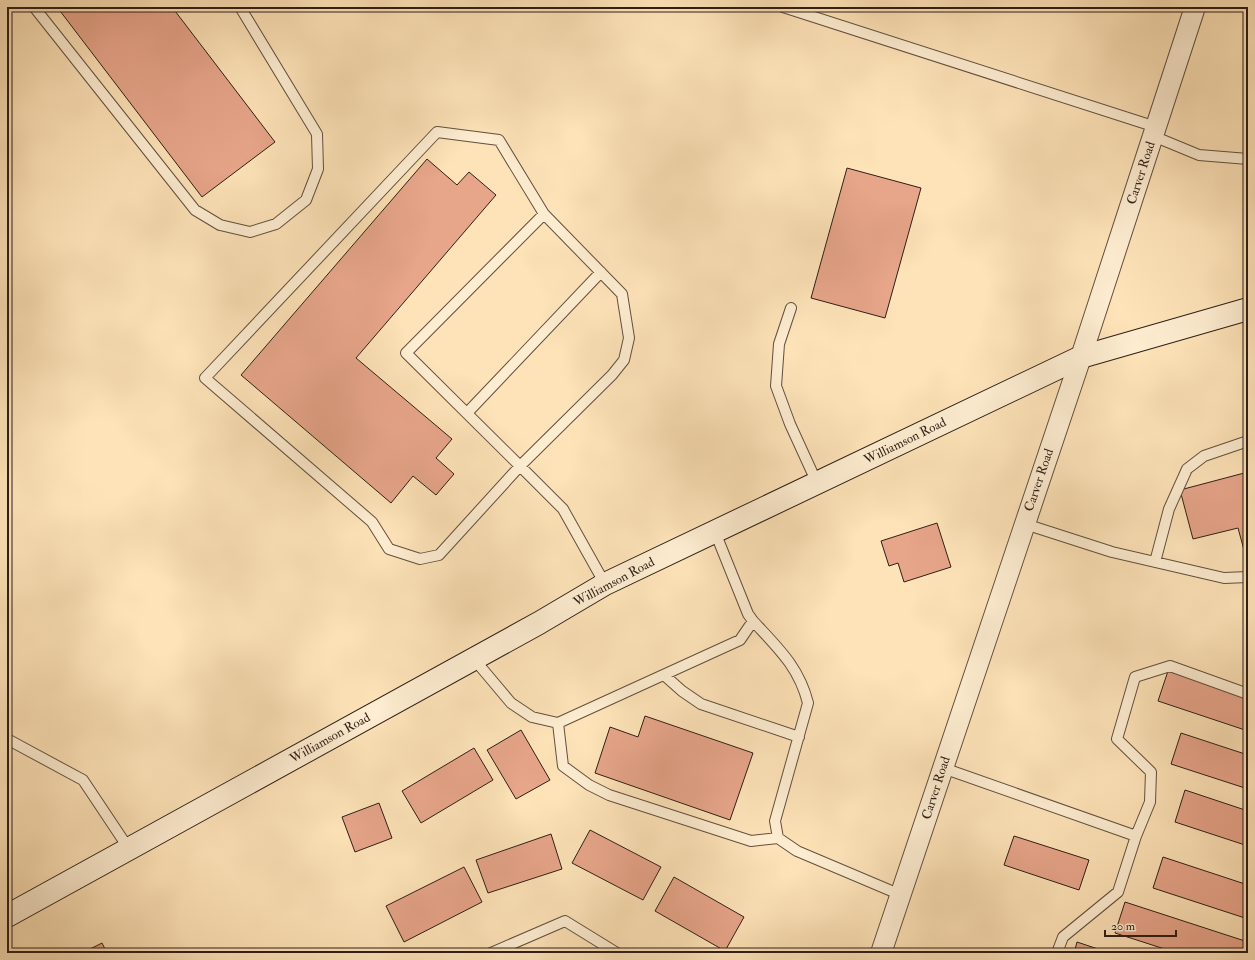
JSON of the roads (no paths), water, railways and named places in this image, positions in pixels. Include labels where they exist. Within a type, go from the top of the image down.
[{"type":"main road","name":"Williamson Road","points":[[7,916],[606,584],[1081,357],[1248,309]]},
{"type":"street","name":"Carver Road","points":[[881,953],[1081,357],[1195,7]]},
{"type":"lane","points":[[34,7],[195,210],[220,225],[250,232],[276,224],[306,200],[318,169],[317,134],[240,7]]},
{"type":"lane","points":[[783,7],[1155,131],[1199,155],[1248,159]]},
{"type":"lane","points":[[437,132],[499,140],[544,214],[601,272],[622,294],[629,338],[624,360],[612,375],[520,466],[439,556],[420,559],[389,549],[372,522],[205,378],[437,132]]},
{"type":"lane","points":[[544,214],[406,353],[563,509],[606,584]]},
{"type":"lane","points":[[467,413],[601,272]]},
{"type":"lane","points":[[791,308],[780,344],[776,386],[790,424],[817,483]]},
{"type":"lane","points":[[1155,562],[1169,509],[1187,469],[1204,456],[1248,441]]},
{"type":"lane","points":[[1025,524],[1112,552],[1224,578],[1248,577]]},
{"type":"lane","points":[[715,532],[748,614],[789,660],[804,685],[808,702],[775,821],[778,838]]},
{"type":"lane","points":[[474,658],[511,703],[532,717],[558,723],[740,640],[753,621]]},
{"type":"lane","points":[[1057,953],[1063,937],[1118,892],[1136,836],[1150,802],[1151,772],[1117,739],[1135,677],[1170,666],[1248,694]]},
{"type":"lane","points":[[664,675],[682,691],[701,704],[799,737]]},
{"type":"lane","points":[[558,723],[563,766],[589,785],[609,795],[751,841],[778,838],[797,851],[901,895]]},
{"type":"lane","points":[[7,739],[84,780],[129,849]]},
{"type":"lane","points":[[943,768],[1136,836]]},
{"type":"lane","points":[[491,953],[565,921],[617,953]]}]
